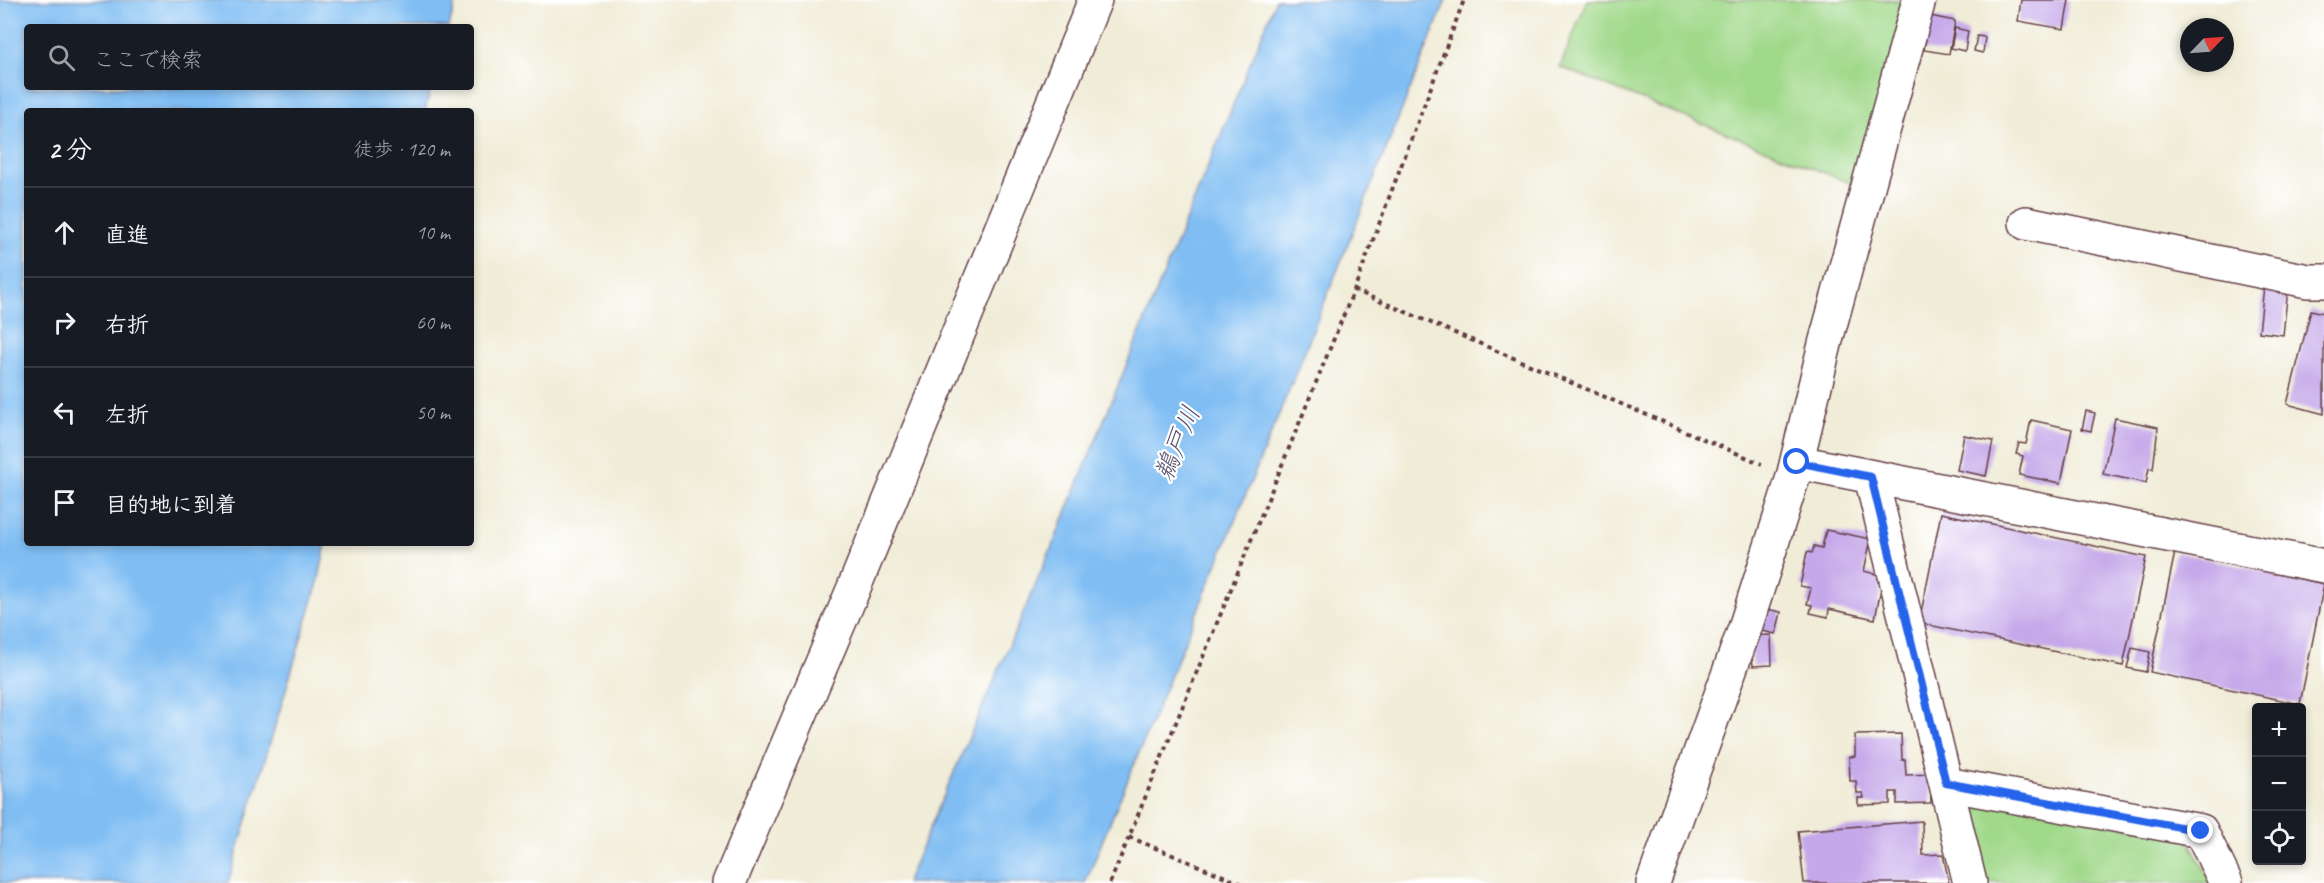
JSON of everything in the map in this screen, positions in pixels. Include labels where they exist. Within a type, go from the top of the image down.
[{"type":"street","points":[[729,883],[853,590],[1095,0]]},
{"type":"street","points":[[1653,883],[1745,628],[1795,469],[1826,344],[1919,0]]},
{"type":"street","points":[[2026,223],[2308,281],[2324,281]]},
{"type":"street","points":[[1795,469],[1871,477],[2324,566]]},
{"type":"street","points":[[1871,477],[1970,883]]},
{"type":"street","points":[[1946,783],[2201,831],[2226,883]]},
{"type":"path","points":[[1110,883],[1354,290],[1464,0]]},
{"type":"path","points":[[1354,290],[1795,469]]},
{"type":"path","points":[[1129,837],[1240,883]]},
{"type":"green space","points":[[1587,0],[1910,0],[1860,187],[1560,67]]},
{"type":"green space","points":[[1970,797],[2186,837],[2213,883],[1979,883],[1960,807]]},
{"type":"water","points":[[0,0],[456,0],[450,24],[24,24],[24,90],[430,90],[426,108],[24,108],[24,546],[325,546],[319,579],[228,883],[0,883]]},
{"type":"water","name":"鵜戸川","points":[[1276,0],[1446,0],[1296,373],[1085,883],[906,883],[1054,542]]},
{"type":"building","points":[[2021,0],[2069,0],[2064,29],[2018,21]]},
{"type":"building","points":[[1930,16],[1955,21],[1949,54],[1924,50]]},
{"type":"building","points":[[1955,28],[1968,31],[1965,51],[1951,48]]},
{"type":"building","points":[[1977,36],[1985,37],[1983,53],[1974,51]]},
{"type":"building","points":[[2264,286],[2288,289],[2283,335],[2259,332]]},
{"type":"building","points":[[2311,310],[2324,313],[2324,414],[2287,404]]},
{"type":"building","points":[[2086,411],[2095,413],[2091,431],[2082,429]]},
{"type":"building","points":[[2115,418],[2158,427],[2153,469],[2149,468],[2146,483],[2103,474]]},
{"type":"building","points":[[2031,420],[2072,429],[2061,483],[2019,475],[2023,456],[2016,454],[2019,443],[2026,444]]},
{"type":"building","points":[[1964,435],[1993,441],[1986,476],[1957,470]]},
{"type":"building","points":[[1941,513],[2146,557],[2123,666],[1919,623]]},
{"type":"building","points":[[1826,530],[1871,539],[1864,571],[1879,575],[1878,582],[1882,583],[1875,619],[1829,609],[1828,617],[1810,613],[1812,605],[1807,604],[1811,588],[1800,586],[1807,552],[1812,553],[1814,546],[1822,548]]},
{"type":"building","points":[[2175,552],[2324,584],[2300,703],[2150,672]]},
{"type":"building","points":[[1761,608],[1781,612],[1776,634],[1757,630]]},
{"type":"building","points":[[1771,635],[1772,665],[1753,666],[1750,636]]},
{"type":"building","points":[[2132,648],[2150,652],[2146,672],[2127,668]]},
{"type":"building","points":[[1901,734],[1902,760],[1905,759],[1906,775],[1930,774],[1931,803],[1897,804],[1897,792],[1890,792],[1890,804],[1858,805],[1858,798],[1864,798],[1863,793],[1857,793],[1856,781],[1850,781],[1849,757],[1855,756],[1855,735]]},
{"type":"building","points":[[1922,821],[1923,855],[1943,854],[1949,883],[1804,883],[1798,831]]},
{"type":"route","points":[[1797,462],[1871,477],[1946,783],[2201,831]]}]
